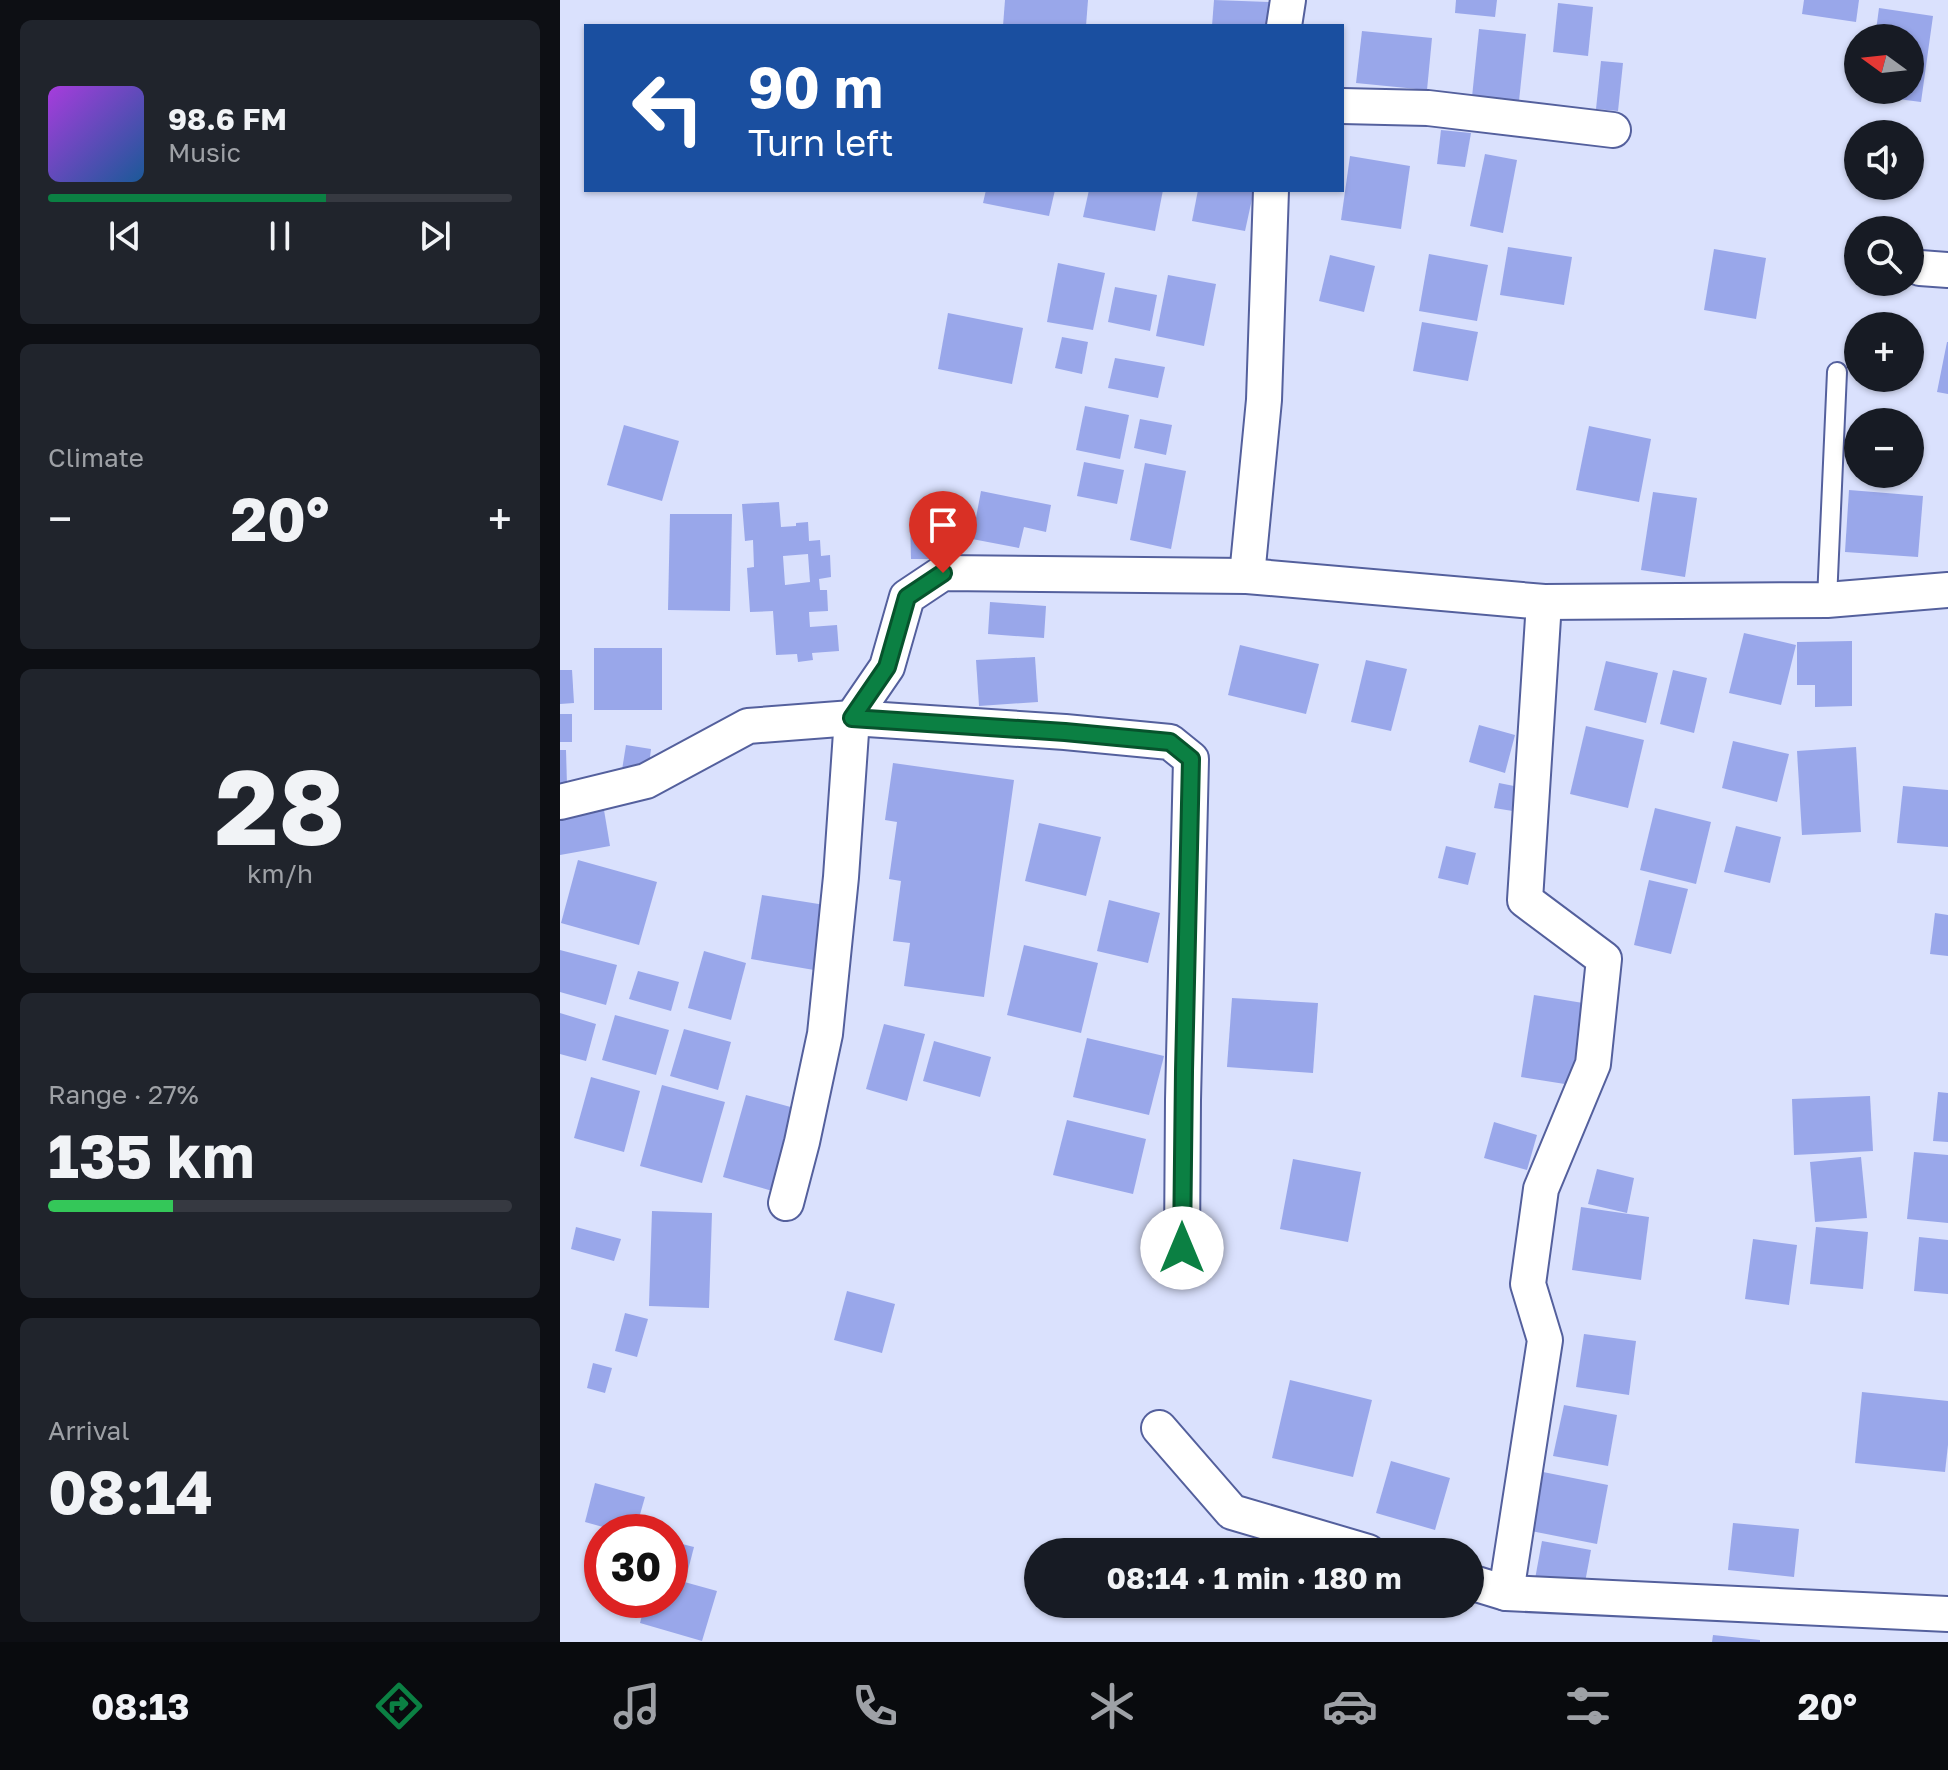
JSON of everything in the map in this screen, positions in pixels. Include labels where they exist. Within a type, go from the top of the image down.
[{"type":"street","points":[[1284,24],[1288,0]]},
{"type":"street","points":[[1344,106],[1428,108],[1613,130]]},
{"type":"street","points":[[1247,576],[1264,400],[1271,192]]},
{"type":"street","points":[[786,1203],[825,1034],[841,877],[852,718],[887,667],[907,597],[943,573],[1247,576],[1544,602],[1827,600],[1948,590]]},
{"type":"street","points":[[1506,1593],[1545,1340],[1528,1284],[1541,1189],[1593,1064],[1604,959],[1525,900],[1544,602]]},
{"type":"street","points":[[560,802],[646,781],[748,726],[852,718],[1170,742],[1191,759],[1182,1248]]},
{"type":"street","points":[[1159,1428],[1232,1512],[1320,1538]]},
{"type":"street","points":[[1484,1586],[1506,1593],[1948,1614]]},
{"type":"lane","points":[[1827,600],[1837,372]]},
{"type":"building","points":[[1005,0],[1088,0],[1086,24],[1003,24]]},
{"type":"building","points":[[1214,0],[1269,2],[1267,24],[1212,24]]},
{"type":"building","points":[[1456,0],[1497,0],[1495,17],[1455,13]]},
{"type":"building","points":[[1804,0],[1859,0],[1856,22],[1802,14]]},
{"type":"building","points":[[1558,3],[1593,7],[1588,56],[1553,52]]},
{"type":"building","points":[[1879,8],[1933,16],[1924,80],[1924,24],[1877,24]]},
{"type":"building","points":[[1479,29],[1526,34],[1519,101],[1472,97]]},
{"type":"building","points":[[1362,31],[1432,38],[1427,90],[1356,83]]},
{"type":"building","points":[[1601,61],[1623,63],[1618,111],[1596,109]]},
{"type":"building","points":[[1441,130],[1471,133],[1465,167],[1437,164]]},
{"type":"building","points":[[1485,154],[1517,160],[1503,233],[1470,226]]},
{"type":"building","points":[[1350,156],[1410,166],[1401,229],[1341,220]]},
{"type":"building","points":[[986,192],[1055,192],[1049,216],[983,203]]},
{"type":"building","points":[[1089,192],[1163,192],[1155,231],[1083,217]]},
{"type":"building","points":[[1198,192],[1254,192],[1245,231],[1192,221]]},
{"type":"building","points":[[1508,247],[1572,257],[1564,305],[1500,295]]},
{"type":"building","points":[[1714,249],[1766,258],[1756,319],[1704,310]]},
{"type":"building","points":[[1429,254],[1488,265],[1477,321],[1419,311]]},
{"type":"building","points":[[1330,255],[1375,266],[1364,312],[1319,301]]},
{"type":"building","points":[[1058,263],[1105,273],[1093,330],[1047,322]]},
{"type":"building","points":[[1168,275],[1216,284],[1204,346],[1156,336]]},
{"type":"building","points":[[1115,287],[1157,295],[1150,331],[1108,322]]},
{"type":"building","points":[[948,313],[1023,328],[1012,384],[938,369]]},
{"type":"building","points":[[1422,322],[1478,332],[1468,381],[1413,371]]},
{"type":"building","points":[[1062,337],[1088,342],[1082,374],[1055,368]]},
{"type":"building","points":[[1948,342],[1948,394],[1937,392]]},
{"type":"building","points":[[1115,358],[1165,367],[1158,398],[1108,388]]},
{"type":"building","points":[[1085,406],[1129,415],[1120,459],[1076,450]]},
{"type":"building","points":[[1140,419],[1172,425],[1166,455],[1134,448]]},
{"type":"building","points":[[624,425],[679,441],[662,501],[607,485]]},
{"type":"building","points":[[1589,426],[1651,439],[1639,502],[1576,490]]},
{"type":"building","points":[[1084,462],[1124,470],[1117,504],[1077,496]]},
{"type":"building","points":[[1145,463],[1186,471],[1171,549],[1130,540]]},
{"type":"building","points":[[1849,490],[1923,496],[1918,557],[1845,552]]},
{"type":"building","points":[[981,491],[1051,505],[1046,532],[1024,527],[1019,548],[972,539]]},
{"type":"building","points":[[1653,492],[1697,498],[1685,577],[1641,570]]},
{"type":"building","points":[[779,502],[781,527],[808,522],[809,541],[820,540],[821,556],[830,555],[831,577],[819,579],[820,590],[827,590],[828,611],[809,612],[810,627],[837,625],[839,651],[812,653],[813,660],[798,662],[797,654],[776,655],[773,611],[750,612],[747,568],[754,567],[753,540],[745,541],[742,504]],"holes":[[[808,554],[810,582],[785,585],[783,556]]]},
{"type":"building","points":[[670,514],[732,514],[730,611],[668,610]]},
{"type":"building","points":[[959,516],[960,559],[911,559],[910,517]]},
{"type":"building","points":[[990,602],[1046,606],[1044,638],[988,634]]},
{"type":"building","points":[[1744,633],[1796,645],[1781,705],[1729,693]]},
{"type":"building","points":[[1852,641],[1852,706],[1815,707],[1815,685],[1797,685],[1797,642]]},
{"type":"building","points":[[1240,645],[1319,664],[1306,714],[1228,695]]},
{"type":"building","points":[[594,648],[662,648],[662,710],[594,710]]},
{"type":"building","points":[[1035,657],[1038,702],[979,706],[976,660]]},
{"type":"building","points":[[1366,660],[1407,669],[1391,731],[1351,722]]},
{"type":"building","points":[[1606,661],[1658,673],[1646,723],[1594,710]]},
{"type":"building","points":[[560,670],[572,670],[574,703],[560,704]]},
{"type":"building","points":[[1673,670],[1707,678],[1694,733],[1660,724]]},
{"type":"building","points":[[560,714],[572,714],[572,742],[560,742]]},
{"type":"building","points":[[1479,725],[1515,735],[1505,773],[1469,762]]},
{"type":"building","points":[[1586,726],[1644,740],[1628,808],[1570,794]]},
{"type":"building","points":[[1733,741],[1789,754],[1777,802],[1722,788]]},
{"type":"building","points":[[626,745],[651,749],[648,773],[622,770]]},
{"type":"building","points":[[1856,747],[1861,832],[1802,835],[1797,751]]},
{"type":"building","points":[[560,750],[566,750],[567,785],[560,785]]},
{"type":"building","points":[[893,763],[1014,780],[984,997],[904,986],[910,943],[893,941],[901,881],[889,879],[897,822],[885,820]]},
{"type":"building","points":[[1499,783],[1524,788],[1519,812],[1494,808]]},
{"type":"building","points":[[1903,786],[1948,790],[1948,847],[1897,843]]},
{"type":"building","points":[[1655,808],[1711,822],[1696,884],[1640,870]]},
{"type":"building","points":[[604,810],[610,846],[560,855],[560,818]]},
{"type":"building","points":[[1039,823],[1101,837],[1086,896],[1025,881]]},
{"type":"building","points":[[1736,826],[1781,837],[1770,883],[1724,872]]},
{"type":"building","points":[[1446,846],[1476,853],[1468,885],[1438,878]]},
{"type":"building","points":[[578,860],[657,882],[639,945],[561,923]]},
{"type":"building","points":[[1649,880],[1688,889],[1671,954],[1634,945]]},
{"type":"building","points":[[762,895],[825,905],[814,970],[751,959]]},
{"type":"building","points":[[1109,900],[1160,913],[1148,963],[1097,951]]},
{"type":"building","points":[[1935,913],[1948,915],[1948,956],[1930,954]]},
{"type":"building","points":[[1024,945],[1098,963],[1081,1033],[1007,1015]]},
{"type":"building","points":[[560,950],[617,965],[606,1005],[560,992]]},
{"type":"building","points":[[704,951],[746,963],[731,1020],[688,1008]]},
{"type":"building","points":[[638,971],[679,982],[671,1011],[629,999]]},
{"type":"building","points":[[1534,995],[1583,1003],[1571,1085],[1521,1077]]},
{"type":"building","points":[[1232,998],[1318,1003],[1313,1073],[1227,1067]]},
{"type":"building","points":[[560,1013],[596,1024],[586,1061],[560,1054]]},
{"type":"building","points":[[615,1015],[669,1030],[656,1075],[602,1060]]},
{"type":"building","points":[[884,1024],[925,1034],[907,1101],[866,1089]]},
{"type":"building","points":[[684,1029],[731,1042],[718,1090],[670,1076]]},
{"type":"building","points":[[1087,1038],[1164,1056],[1149,1115],[1073,1097]]},
{"type":"building","points":[[934,1041],[991,1057],[980,1097],[923,1081]]},
{"type":"building","points":[[591,1077],[640,1091],[624,1152],[574,1138]]},
{"type":"building","points":[[662,1085],[725,1102],[702,1183],[640,1166]]},
{"type":"building","points":[[1938,1092],[1948,1093],[1948,1142],[1933,1141]]},
{"type":"building","points":[[746,1095],[798,1109],[776,1192],[723,1177]]},
{"type":"building","points":[[1870,1096],[1873,1151],[1794,1155],[1792,1099]]},
{"type":"building","points":[[1067,1120],[1146,1139],[1133,1194],[1053,1175]]},
{"type":"building","points":[[1494,1122],[1537,1135],[1527,1170],[1484,1158]]},
{"type":"building","points":[[1914,1152],[1948,1155],[1948,1223],[1907,1219]]},
{"type":"building","points":[[1861,1157],[1867,1218],[1815,1222],[1810,1162]]},
{"type":"building","points":[[1293,1159],[1361,1172],[1348,1242],[1280,1229]]},
{"type":"building","points":[[1597,1169],[1634,1178],[1627,1213],[1588,1204]]},
{"type":"building","points":[[1581,1207],[1649,1217],[1641,1280],[1572,1270]]},
{"type":"building","points":[[652,1211],[712,1213],[709,1308],[649,1306]]},
{"type":"building","points":[[576,1227],[621,1239],[614,1261],[571,1249]]},
{"type":"building","points":[[1816,1227],[1868,1232],[1863,1289],[1810,1284]]},
{"type":"building","points":[[1919,1237],[1948,1240],[1948,1294],[1914,1291]]},
{"type":"building","points":[[1753,1239],[1797,1245],[1789,1305],[1745,1299]]},
{"type":"building","points":[[847,1291],[895,1304],[882,1353],[834,1340]]},
{"type":"building","points":[[625,1313],[648,1319],[637,1357],[615,1351]]},
{"type":"building","points":[[1584,1334],[1636,1341],[1629,1395],[1576,1387]]},
{"type":"building","points":[[593,1363],[612,1368],[605,1393],[587,1388]]},
{"type":"building","points":[[1290,1380],[1372,1400],[1353,1477],[1272,1458]]},
{"type":"building","points":[[1862,1392],[1948,1401],[1945,1472],[1855,1463]]},
{"type":"building","points":[[1564,1405],[1617,1415],[1608,1466],[1553,1456]]},
{"type":"building","points":[[1391,1461],[1450,1478],[1435,1530],[1376,1513]]},
{"type":"building","points":[[1538,1471],[1608,1485],[1597,1544],[1526,1530]]},
{"type":"building","points":[[595,1483],[645,1497],[640,1514],[587,1514]]},
{"type":"building","points":[[1733,1523],[1799,1529],[1794,1577],[1728,1570]]},
{"type":"building","points":[[1542,1541],[1591,1550],[1584,1588],[1535,1579]]},
{"type":"building","points":[[688,1546],[694,1547],[688,1570]]},
{"type":"building","points":[[688,1583],[717,1591],[702,1641],[640,1623],[641,1618],[688,1618]]},
{"type":"building","points":[[1713,1635],[1760,1640],[1760,1642],[1712,1642]]},
{"type":"route","points":[[943,573],[907,597],[887,667],[852,718],[1170,742],[1191,759],[1182,1248]]}]
